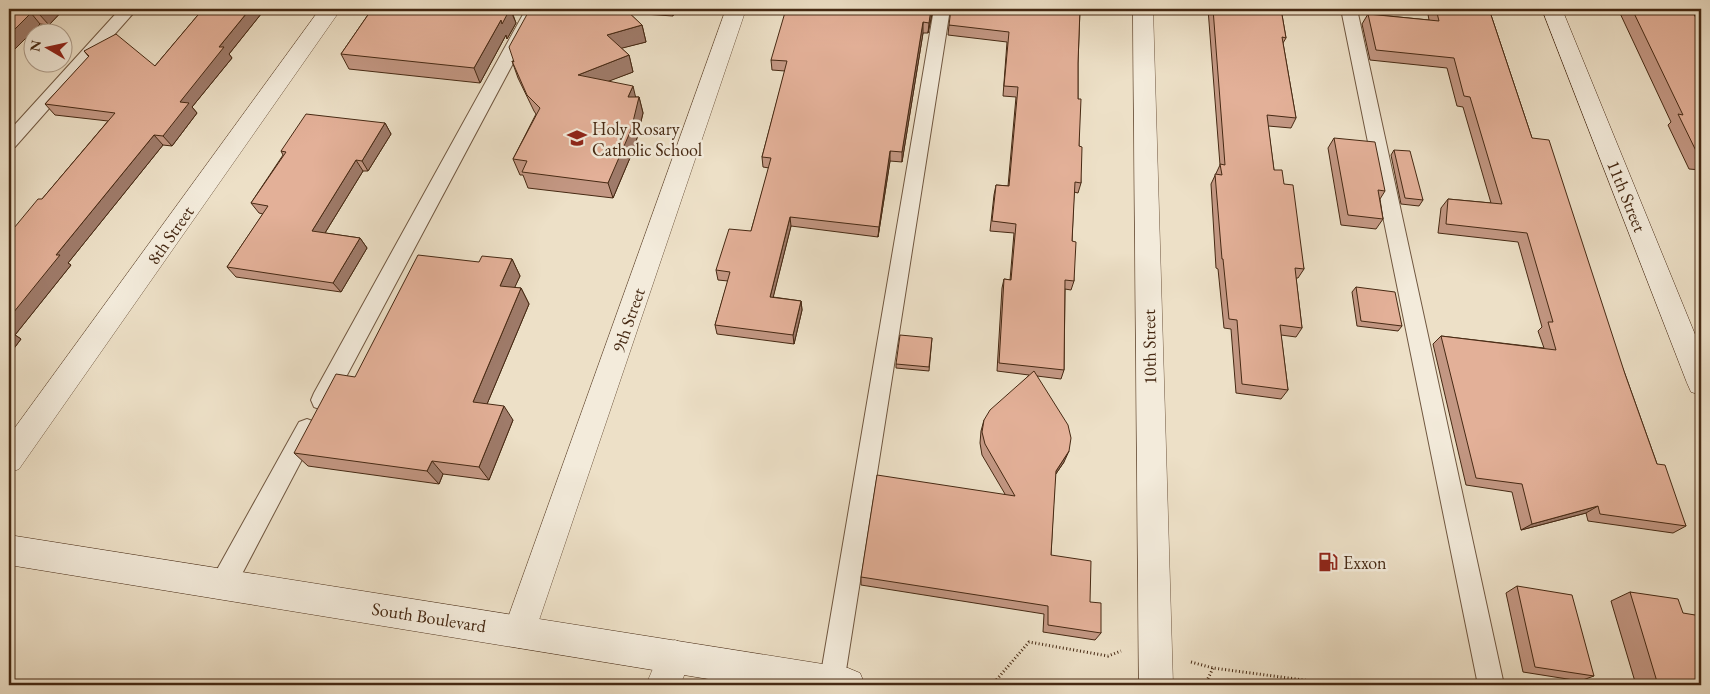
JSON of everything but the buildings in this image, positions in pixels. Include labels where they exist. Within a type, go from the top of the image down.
[{"type":"street","name":"8th Street","points":[[9,460],[330,9]]},
{"type":"street","name":"9th Street","points":[[519,632],[736,9]]},
{"type":"street","name":"10th Street","points":[[1143,9],[1156,685]]},
{"type":"street","name":"11th Street","points":[[1552,9],[1701,383]]},
{"type":"street","name":"South Boulevard","points":[[9,550],[519,632],[669,671],[840,684]]},
{"type":"lane","points":[[9,142],[129,9]]},
{"type":"lane","points":[[223,584],[534,9]]},
{"type":"lane","points":[[840,684],[942,9]]},
{"type":"lane","points":[[1349,9],[1491,685]]},
{"type":"path","points":[[992,685],[1029,642],[1108,656],[1124,649]]},
{"type":"path","points":[[1185,660],[1213,668],[1341,685]]},
{"type":"path","points":[[1205,685],[1213,668]]},
{"type":"place","name":"Holy Rosary Catholic School","points":[[577,138]]},
{"type":"place","name":"Exxon","points":[[1328,562]]}]
